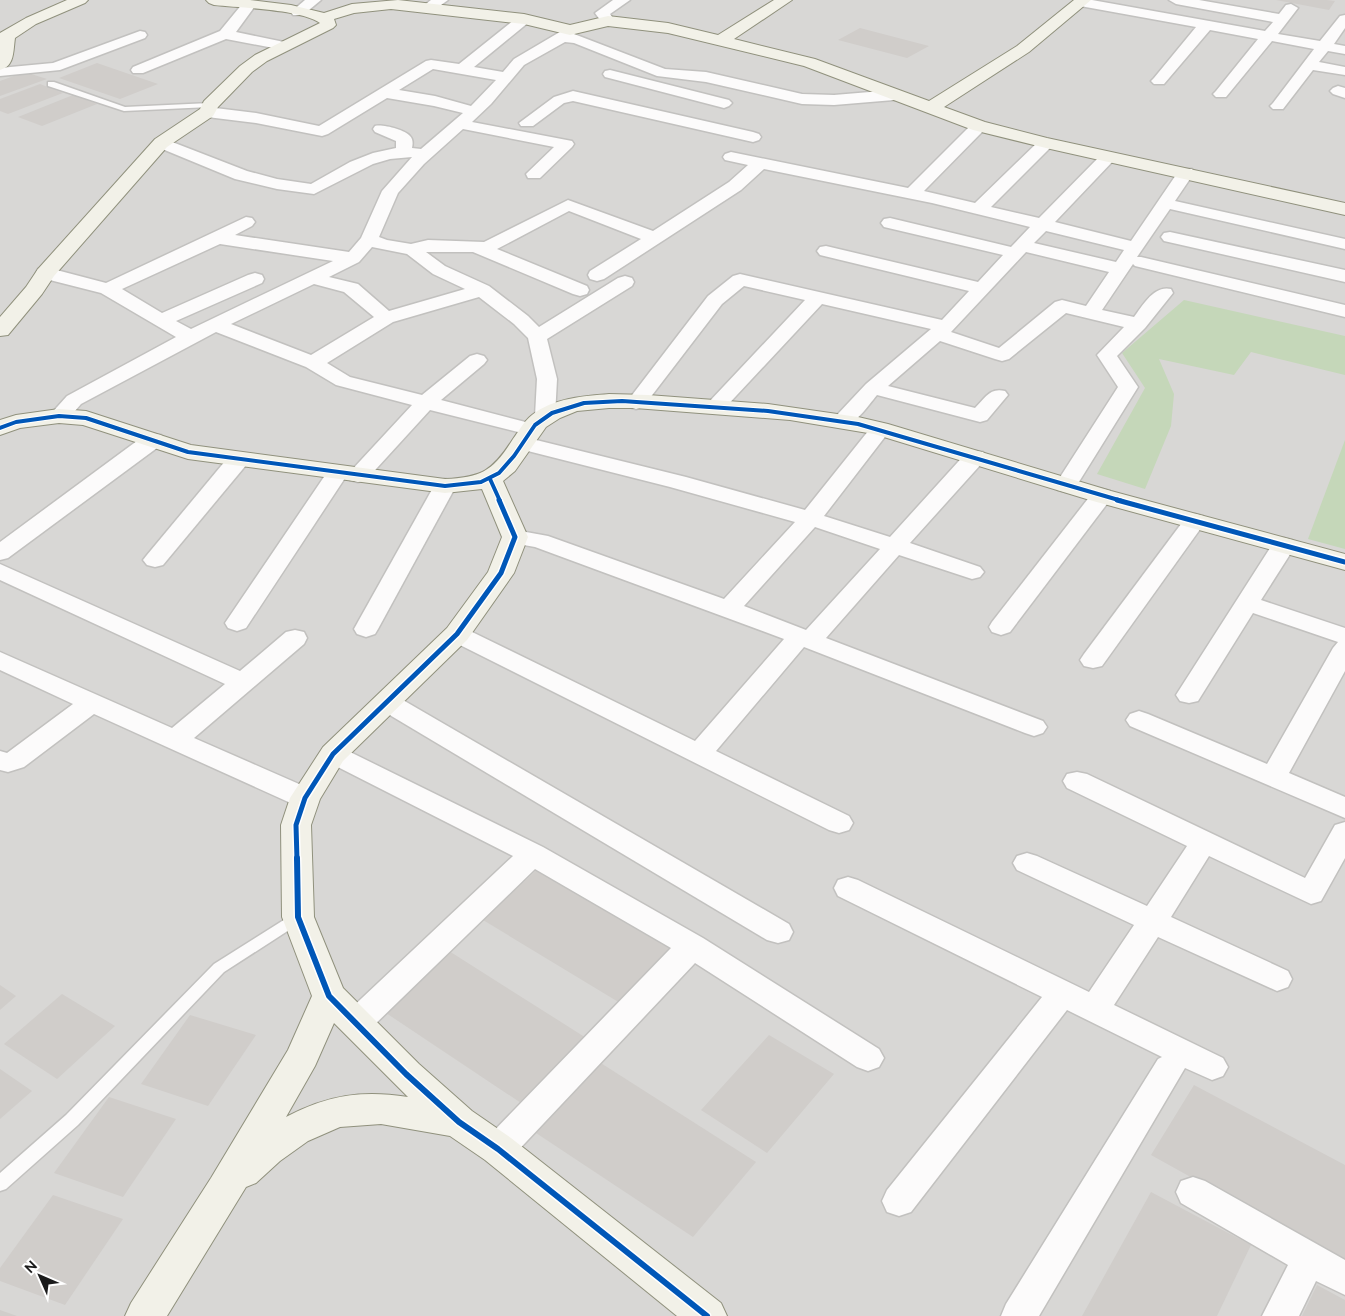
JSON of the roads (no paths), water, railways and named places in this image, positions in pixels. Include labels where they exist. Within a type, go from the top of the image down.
[{"type":"street","points":[[0,65],[2,63],[4,36],[31,21],[80,0]]},
{"type":"street","points":[[298,12],[314,0]]},
{"type":"street","points":[[608,22],[602,13],[623,0]]},
{"type":"street","points":[[715,38],[766,0]]},
{"type":"street","points":[[715,38],[784,0]]},
{"type":"street","points":[[1176,0],[1286,14],[1221,94]]},
{"type":"street","points":[[0,330],[35,290],[45,273],[161,143],[208,109],[246,69],[284,46],[328,25],[327,20],[323,18],[298,12],[224,1]]},
{"type":"street","points":[[932,108],[1024,49],[1082,1],[1345,50]]},
{"type":"street","points":[[323,18],[369,6],[435,3],[524,19],[567,33],[576,40],[662,73],[706,77],[802,99],[834,100],[894,95]]},
{"type":"street","points":[[138,70],[225,34],[248,6]]},
{"type":"street","points":[[462,68],[524,19]]},
{"type":"street","points":[[1278,106],[1345,19]]},
{"type":"street","points":[[59,416],[74,400],[190,337],[353,258],[369,240],[390,191],[425,155],[486,101],[519,62],[567,33],[608,22],[668,28],[715,38],[809,62],[979,126],[1108,158],[1186,173],[1345,209]]},
{"type":"street","points":[[1159,81],[1206,25]]},
{"type":"street","points":[[225,34],[284,46]]},
{"type":"street","points":[[0,72],[55,67],[140,35]]},
{"type":"street","points":[[526,123],[558,100],[574,96],[631,61]]},
{"type":"street","points":[[208,109],[322,131],[387,93],[431,64],[506,76]]},
{"type":"street","points":[[1310,64],[1345,71]]},
{"type":"street","points":[[610,74],[724,103]]},
{"type":"street","points":[[387,93],[435,101],[474,111]]},
{"type":"street","points":[[574,96],[753,137]]},
{"type":"street","points":[[460,124],[566,144],[534,174]]},
{"type":"street","points":[[912,194],[979,126]]},
{"type":"street","points":[[380,130],[404,138],[403,152]]},
{"type":"street","points":[[161,143],[241,175],[277,184],[314,189],[338,172],[373,160],[403,152],[425,155]]},
{"type":"street","points":[[978,210],[1046,143]]},
{"type":"street","points":[[731,157],[912,194],[1041,225],[1138,255],[1340,310],[1345,291]]},
{"type":"street","points":[[843,420],[873,388],[942,331],[1041,225],[1108,158]]},
{"type":"street","points":[[597,276],[736,186],[760,163]]},
{"type":"street","points":[[1091,312],[1120,269],[1138,255],[1186,173]]},
{"type":"street","points":[[369,240],[382,245],[412,250],[428,246],[487,247],[568,205],[655,238]]},
{"type":"street","points":[[1177,206],[1345,244]]},
{"type":"street","points":[[108,289],[218,238],[246,222]]},
{"type":"street","points":[[890,223],[1120,269]]},
{"type":"street","points":[[1170,237],[1345,276]]},
{"type":"street","points":[[218,238],[353,258]]},
{"type":"street","points":[[477,247],[580,290]]},
{"type":"street","points":[[0,428],[16,422],[59,416],[86,418],[188,452],[444,486],[471,485],[490,479],[509,466],[533,429],[547,379],[537,337],[521,320],[482,290],[439,270],[412,250]]},
{"type":"street","points":[[826,250],[983,289]]},
{"type":"street","points":[[45,273],[108,289],[190,337]]},
{"type":"street","points":[[313,278],[351,288],[386,318]]},
{"type":"street","points":[[162,320],[256,279]]},
{"type":"street","points":[[636,403],[715,300],[740,280],[818,298],[942,331],[1002,355],[1059,307],[1068,306],[1138,324]]},
{"type":"street","points":[[537,337],[625,282]]},
{"type":"street","points":[[313,363],[386,318],[482,290]]},
{"type":"street","points":[[1066,485],[1128,388],[1107,355],[1138,324],[1164,293]]},
{"type":"street","points":[[715,407],[818,298]]},
{"type":"street","points":[[216,324],[313,363],[342,382],[533,429],[678,482],[810,519],[972,572]]},
{"type":"street","points":[[237,623],[348,474],[425,403],[477,360]]},
{"type":"street","points":[[873,388],[980,416],[998,395]]},
{"type":"street","points":[[533,429],[579,404],[598,401],[715,407],[843,420],[880,429],[1102,496],[1345,562]]},
{"type":"street","points":[[728,609],[810,519],[880,429]]},
{"type":"street","points":[[153,440],[2,555],[243,682]]},
{"type":"street","points":[[699,754],[805,638],[896,546],[975,457]]},
{"type":"street","points":[[155,560],[240,459]]},
{"type":"street","points":[[490,479],[516,538],[501,574],[457,634],[332,754],[305,798],[296,824],[298,917],[328,996],[406,1074],[459,1122],[498,1150],[689,1311]]},
{"type":"street","points":[[366,629],[444,486]]},
{"type":"street","points":[[1001,627],[1102,496]]},
{"type":"street","points":[[1093,660],[1195,521]]},
{"type":"street","points":[[516,538],[540,541],[728,609],[1034,727]]},
{"type":"street","points":[[1189,695],[1284,545]]},
{"type":"street","points":[[1248,603],[1345,636]]},
{"type":"street","points":[[457,634],[839,823]]},
{"type":"street","points":[[176,739],[295,638]]},
{"type":"street","points":[[1273,777],[1345,648]]},
{"type":"street","points":[[0,660],[91,703],[176,739],[305,798]]},
{"type":"street","points":[[387,702],[778,932]]},
{"type":"street","points":[[0,760],[8,763],[15,760],[91,703]]},
{"type":"street","points":[[1138,720],[1345,808]]},
{"type":"street","points":[[332,754],[533,854],[692,946],[868,1058]]},
{"type":"street","points":[[1077,781],[1311,892],[1345,832]]},
{"type":"street","points":[[1094,1010],[1204,842]]},
{"type":"street","points":[[356,1023],[533,854]]},
{"type":"street","points":[[1027,863],[1277,979]]},
{"type":"street","points":[[848,888],[1094,1010],[1212,1066]]},
{"type":"street","points":[[498,1150],[692,946]]},
{"type":"street","points":[[899,1201],[1062,994]]},
{"type":"street","points":[[146,1316],[224,1190],[303,1056],[328,996]]},
{"type":"street","points":[[1019,1316],[1169,1068]]},
{"type":"street","points":[[224,1190],[258,1157],[293,1132],[328,1114],[366,1109],[459,1122]]},
{"type":"street","points":[[1193,1192],[1345,1280]]},
{"type":"street","points":[[1280,1316],[1309,1259]]},
{"type":"lane","points":[[51,84],[124,109],[208,109]]},
{"type":"lane","points":[[0,1184],[72,1120],[219,968],[298,917]]}]
